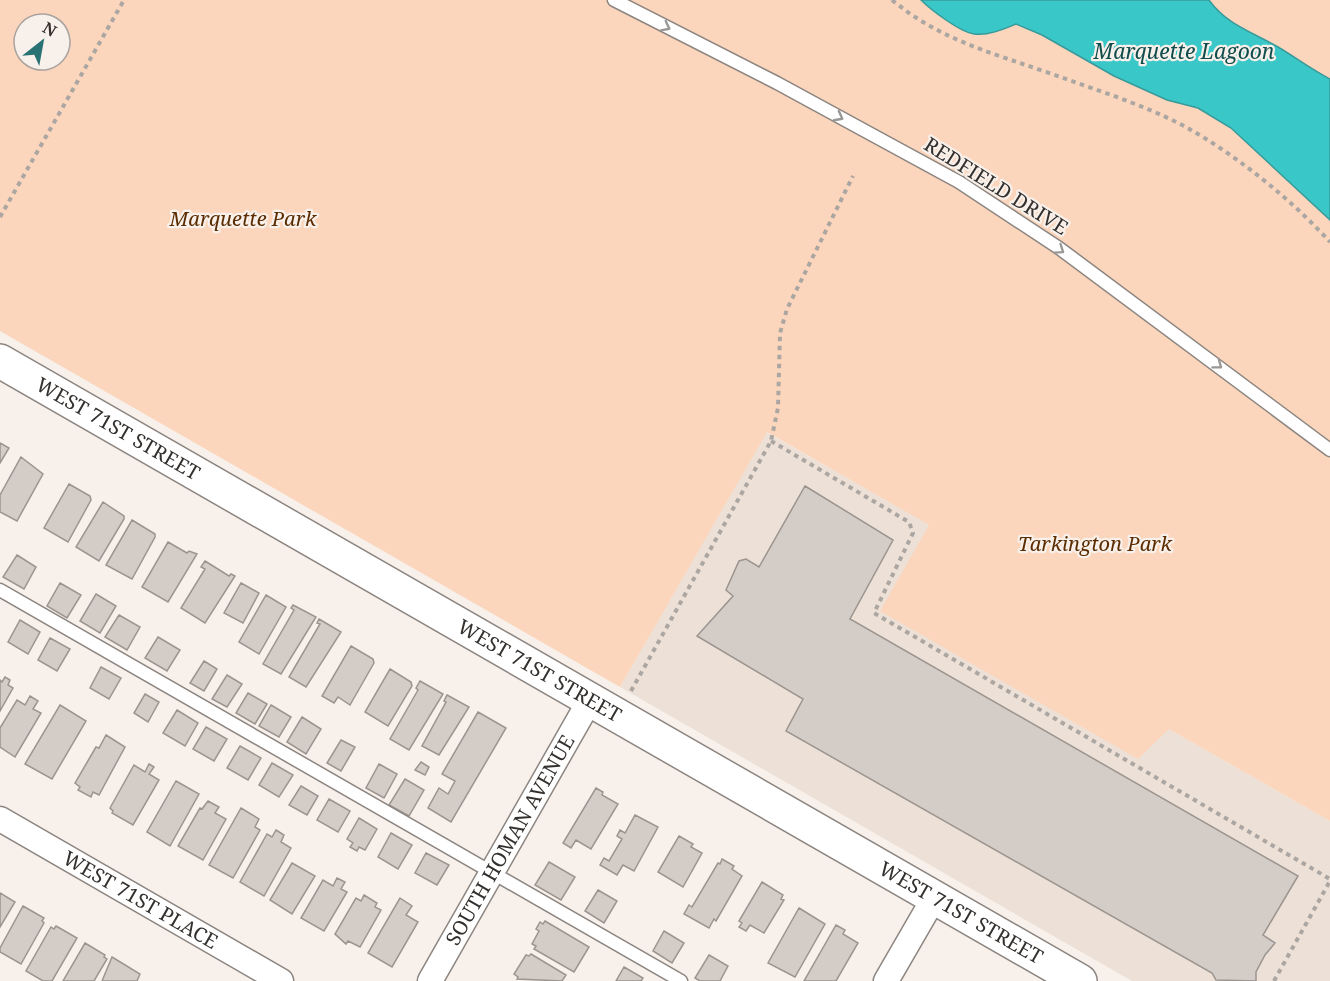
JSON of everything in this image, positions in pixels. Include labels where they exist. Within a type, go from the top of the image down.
[{"type":"main road","name":"WEST 71ST STREET","points":[[0,361],[1080,981]]},
{"type":"street","name":"SOUTH HOMAN AVENUE","points":[[430,981],[590,700]]},
{"type":"street","name":"WEST 71ST PLACE","points":[[0,819],[281,981]]},
{"type":"street","points":[[886,981],[934,898]]},
{"type":"lane","name":"REDFIELD DRIVE","points":[[614,0],[777,83],[959,182],[1068,255],[1330,450]]},
{"type":"lane","points":[[0,590],[681,981]]},
{"type":"lane","points":[[653,981],[660,969]]},
{"type":"path","points":[[0,217],[124,0]]},
{"type":"path","points":[[892,0],[930,28],[965,44],[1140,106],[1184,126],[1234,158],[1330,242]]},
{"type":"path","points":[[628,697],[771,441],[778,408],[780,333],[787,309],[853,176]]},
{"type":"path","points":[[771,441],[909,522],[913,533],[874,613],[1330,880],[1274,981]]},
{"type":"shaded area","points":[[766,432],[930,525],[881,611],[1169,729],[1330,821],[1330,981],[1132,981],[620,687]]},
{"type":"green space","name":"Marquette Park","points":[[0,0],[1330,0],[1330,821],[1169,729],[1138,759],[880,611],[929,525],[767,432],[620,687],[0,331]]},
{"type":"water","name":"Marquette Lagoon","points":[[921,0],[1209,0],[1232,22],[1330,79],[1330,220],[1231,128],[1198,108],[1167,100],[1114,76],[1042,35],[1016,24],[990,33],[968,32],[946,20]]},
{"type":"building","points":[[0,443],[9,448],[0,463]]},
{"type":"building","points":[[21,457],[43,474],[17,521],[0,512],[0,495]]},
{"type":"building","points":[[69,484],[90,496],[91,500],[68,542],[44,528]]},
{"type":"building","points":[[805,486],[893,540],[850,619],[1298,876],[1263,935],[1275,943],[1256,972],[1256,981],[1216,980],[1212,973],[786,731],[803,699],[697,636],[733,596],[726,590],[739,561],[746,559],[759,567]]},
{"type":"building","points":[[103,502],[124,516],[124,519],[99,561],[76,547]]},
{"type":"building","points":[[132,520],[155,534],[155,537],[132,579],[106,565]]},
{"type":"building","points":[[168,542],[187,553],[189,551],[197,554],[168,602],[142,587]]},
{"type":"building","points":[[17,555],[36,567],[24,589],[3,577]]},
{"type":"building","points":[[205,561],[229,576],[231,574],[235,576],[205,623],[181,608],[205,569],[201,567]]},
{"type":"building","points":[[60,583],[81,595],[67,618],[47,606]]},
{"type":"building","points":[[241,583],[259,593],[243,623],[224,613]]},
{"type":"building","points":[[96,594],[116,606],[100,633],[80,621]]},
{"type":"building","points":[[266,595],[286,607],[259,654],[239,642]]},
{"type":"building","points":[[293,605],[316,617],[281,674],[263,664],[294,610],[291,608]]},
{"type":"building","points":[[119,615],[140,627],[127,650],[105,637]]},
{"type":"building","points":[[319,619],[341,632],[306,687],[289,677],[320,624],[317,623]]},
{"type":"building","points":[[20,620],[40,632],[28,654],[8,642]]},
{"type":"building","points":[[158,637],[180,650],[167,671],[145,658]]},
{"type":"building","points":[[50,638],[70,649],[57,671],[38,660]]},
{"type":"building","points":[[351,646],[373,659],[374,663],[350,705],[338,697],[334,703],[322,696]]},
{"type":"building","points":[[204,661],[217,669],[204,691],[190,683]]},
{"type":"building","points":[[101,667],[121,678],[109,699],[90,688]]},
{"type":"building","points":[[390,669],[411,682],[412,686],[388,726],[365,712]]},
{"type":"building","points":[[227,675],[242,684],[227,707],[212,699]]},
{"type":"building","points":[[5,677],[10,680],[8,685],[13,688],[0,711],[0,680],[2,682]]},
{"type":"building","points":[[420,681],[443,694],[409,750],[390,739],[418,690],[416,688]]},
{"type":"building","points":[[248,693],[267,704],[255,724],[236,713]]},
{"type":"building","points":[[145,694],[159,702],[148,722],[134,713]]},
{"type":"building","points":[[447,695],[469,707],[439,755],[422,746],[446,702],[444,701]]},
{"type":"building","points":[[30,696],[38,701],[33,709],[41,713],[15,757],[0,747],[0,728],[17,700],[25,705]]},
{"type":"building","points":[[60,705],[86,721],[52,779],[25,764]]},
{"type":"building","points":[[271,705],[291,717],[279,737],[259,726]]},
{"type":"building","points":[[177,710],[198,723],[185,746],[163,733]]},
{"type":"building","points":[[478,712],[506,728],[451,822],[428,808],[439,788],[448,794],[455,781],[442,774]]},
{"type":"building","points":[[302,717],[321,729],[306,754],[287,742]]},
{"type":"building","points":[[206,727],[227,739],[214,761],[193,749]]},
{"type":"building","points":[[106,735],[125,747],[99,795],[93,792],[91,797],[78,790],[80,787],[75,783],[96,747],[99,748]]},
{"type":"building","points":[[341,740],[355,747],[341,771],[327,763]]},
{"type":"building","points":[[240,746],[261,758],[248,780],[227,768]]},
{"type":"building","points":[[421,762],[429,767],[425,775],[415,770]]},
{"type":"building","points":[[272,763],[293,775],[279,797],[259,785]]},
{"type":"building","points":[[149,764],[154,767],[149,774],[159,780],[133,825],[112,813],[110,808],[134,765],[145,772]]},
{"type":"building","points":[[379,764],[397,774],[384,798],[366,788]]},
{"type":"building","points":[[405,779],[424,790],[409,816],[389,805]]},
{"type":"building","points":[[176,781],[199,794],[170,846],[147,832]]},
{"type":"building","points":[[301,786],[318,796],[307,815],[289,805]]},
{"type":"building","points":[[596,788],[603,792],[602,795],[618,804],[591,849],[576,840],[571,848],[563,843]]},
{"type":"building","points":[[329,799],[350,811],[338,832],[317,820]]},
{"type":"building","points":[[208,801],[219,807],[215,813],[226,819],[203,860],[178,846],[200,808],[202,809]]},
{"type":"building","points":[[241,808],[259,819],[255,827],[260,830],[233,878],[209,865]]},
{"type":"building","points":[[635,815],[658,827],[634,871],[623,865],[617,875],[600,865],[604,858],[609,861],[622,839],[617,836],[620,830],[625,833]]},
{"type":"building","points":[[359,818],[377,829],[365,850],[359,847],[357,851],[350,847],[353,843],[347,839]]},
{"type":"building","points":[[276,830],[284,835],[281,842],[291,848],[264,896],[240,882],[267,834],[272,837]]},
{"type":"building","points":[[391,833],[412,845],[398,869],[378,857]]},
{"type":"building","points":[[679,836],[693,844],[691,847],[702,853],[683,887],[658,872]]},
{"type":"building","points":[[426,853],[449,865],[437,885],[415,873]]},
{"type":"building","points":[[722,859],[734,866],[732,869],[742,876],[716,921],[714,919],[709,928],[684,914],[689,905],[692,907]]},
{"type":"building","points":[[549,862],[575,877],[561,900],[535,885]]},
{"type":"building","points":[[292,863],[315,876],[292,914],[270,900]]},
{"type":"building","points":[[337,878],[345,882],[341,889],[347,892],[324,931],[301,918],[323,880],[333,886]]},
{"type":"building","points":[[762,882],[783,895],[781,899],[784,900],[764,933],[750,925],[746,931],[739,927],[742,923],[739,921]]},
{"type":"building","points":[[598,890],[617,901],[604,923],[585,911]]},
{"type":"building","points":[[0,893],[15,902],[0,927]]},
{"type":"building","points":[[364,895],[377,903],[375,907],[381,910],[360,947],[348,941],[346,944],[335,934],[356,898],[361,901]]},
{"type":"building","points":[[400,898],[412,906],[406,915],[418,922],[392,967],[368,953]]},
{"type":"building","points":[[23,906],[44,918],[42,921],[44,923],[21,964],[0,952],[0,948]]},
{"type":"building","points":[[799,908],[825,924],[795,977],[768,963]]},
{"type":"building","points":[[545,921],[589,947],[574,972],[534,949],[536,946],[532,944],[539,931],[536,929],[540,922],[543,924]]},
{"type":"building","points":[[836,925],[845,930],[843,934],[858,943],[836,981],[804,981]]},
{"type":"building","points":[[56,926],[77,938],[52,981],[43,981],[26,971],[51,927],[54,929]]},
{"type":"building","points":[[664,931],[684,943],[672,963],[653,951]]},
{"type":"building","points":[[85,943],[105,955],[107,959],[94,981],[63,981]]},
{"type":"building","points":[[531,954],[566,975],[562,981],[517,979],[518,977],[514,974],[526,955]]},
{"type":"building","points":[[709,955],[728,966],[720,981],[700,981],[695,978]]},
{"type":"building","points":[[112,957],[140,974],[137,981],[102,981]]},
{"type":"building","points":[[624,967],[643,978],[641,981],[616,981]]},
{"type":"park label","name":"Tarkington Park","points":[[1095,544]]}]
